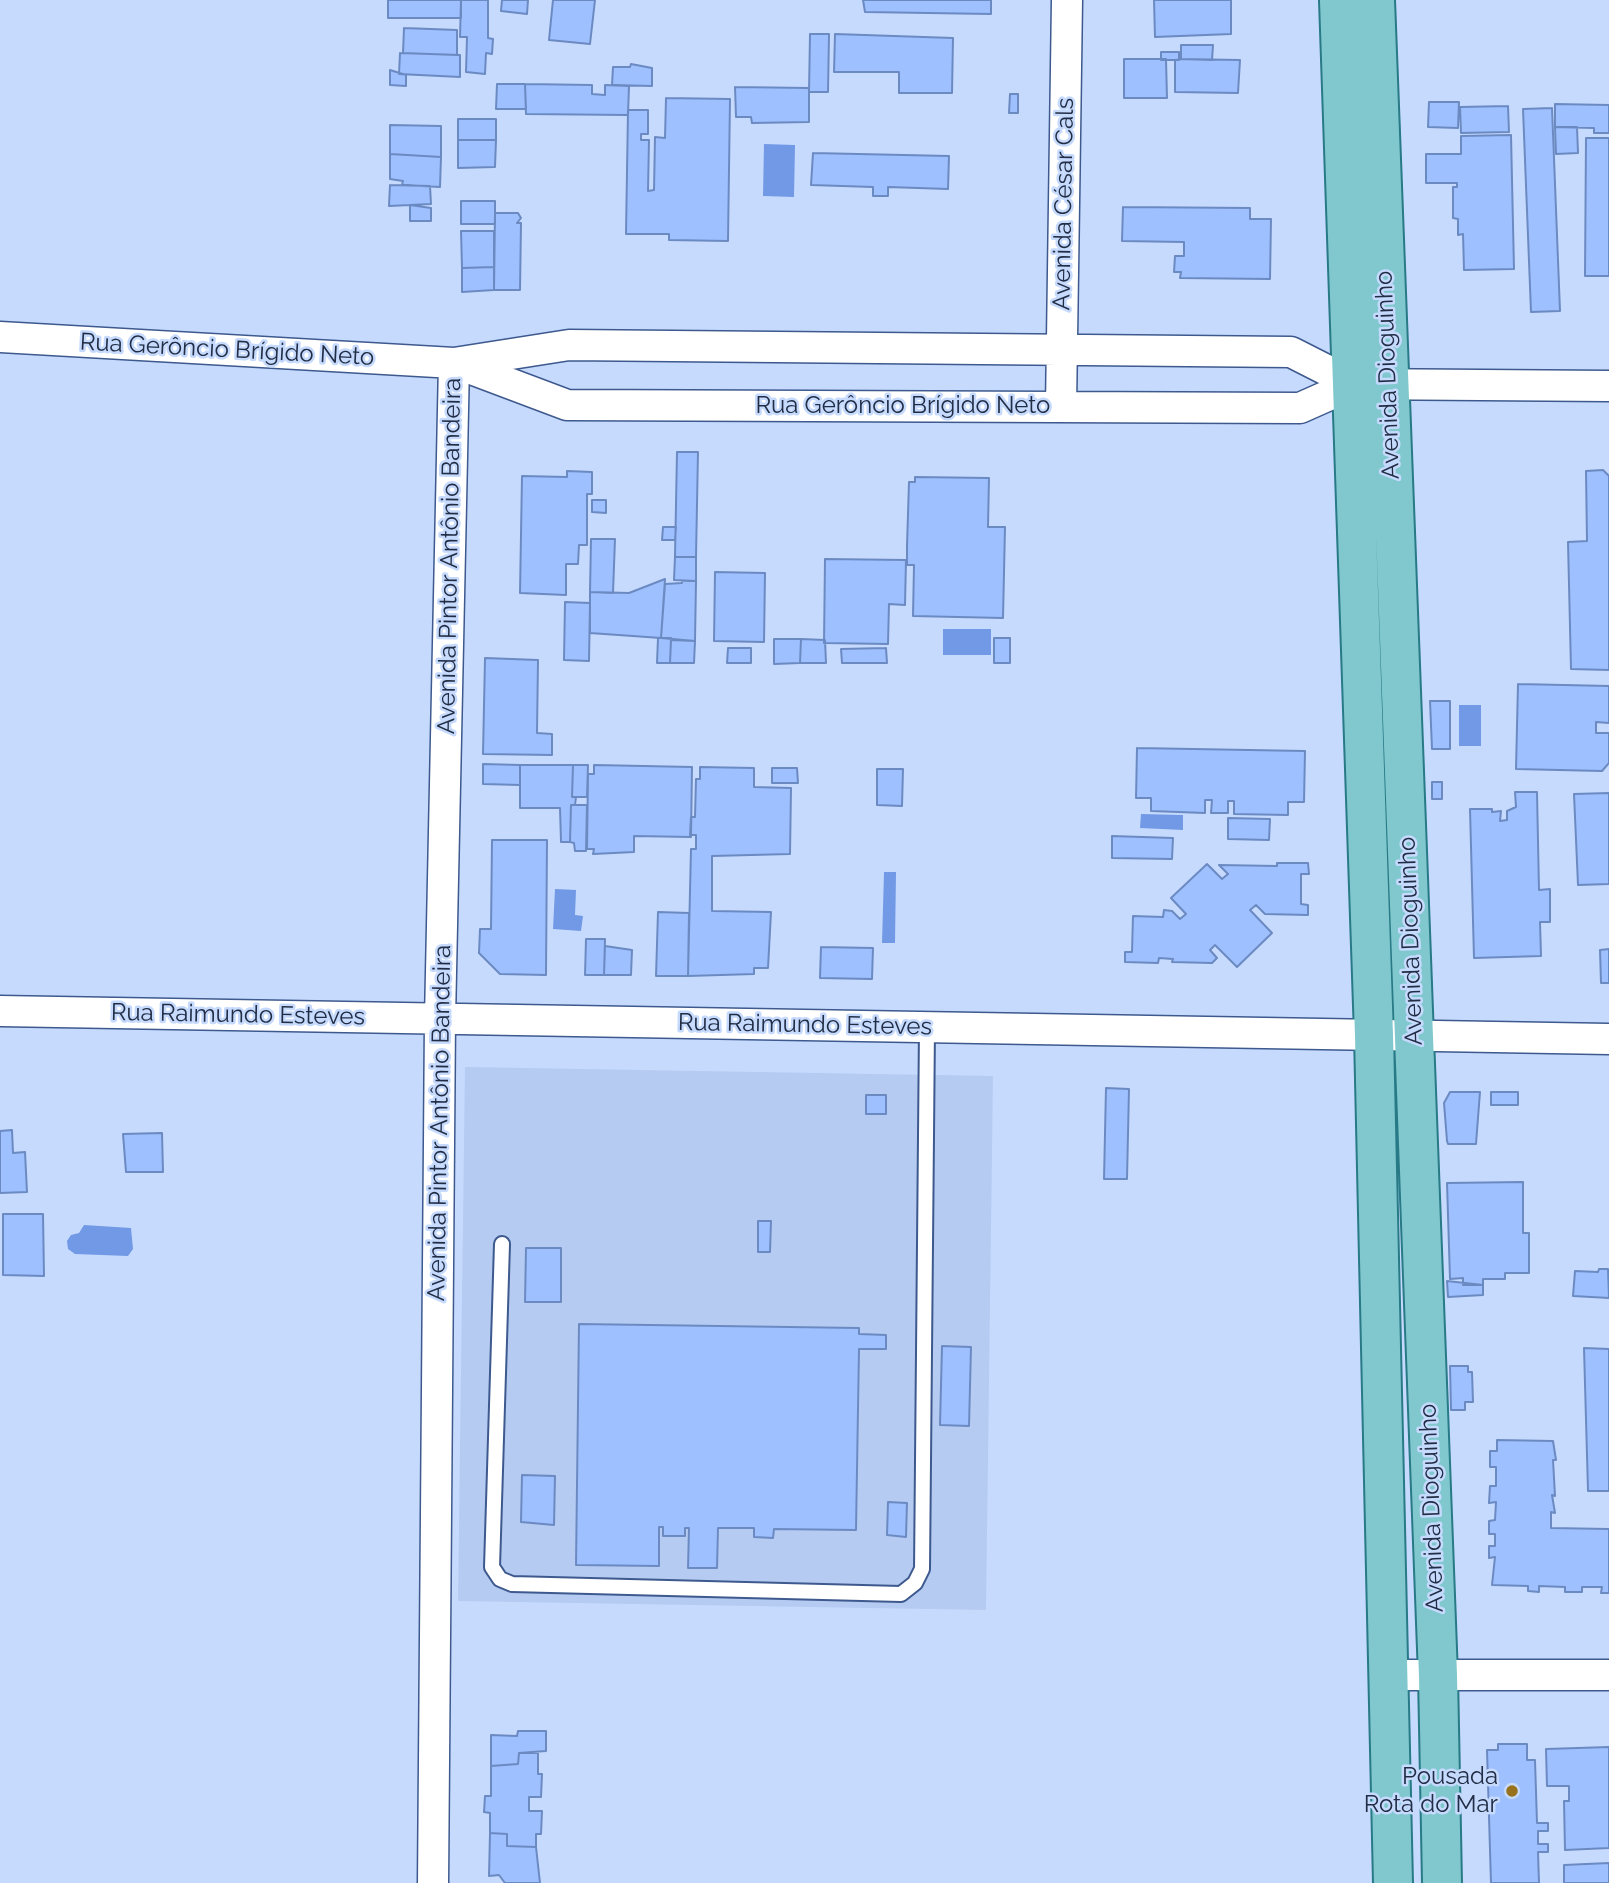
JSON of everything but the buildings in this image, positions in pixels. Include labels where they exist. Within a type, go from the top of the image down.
[{"type":"main road","name":"Avenida Dioguinho","points":[[1339,0],[1371,384],[1415,1035],[1438,1675],[1442,1883]]},
{"type":"main road","name":"Avenida Dioguinho","points":[[1375,0],[1371,384],[1374,1035],[1393,1883]]},
{"type":"street","name":"Avenida César Cals","points":[[1061,407],[1067,0]]},
{"type":"street","name":"Rua Gerôncio Brígido Neto","points":[[0,337],[454,363],[569,345],[1291,352],[1371,384]]},
{"type":"street","name":"Rua Gerôncio Brígido Neto","points":[[454,363],[567,405],[1300,408],[1371,384],[1609,386]]},
{"type":"street","name":"Avenida Pintor Antônio Bandeira","points":[[433,1883],[440,1018],[454,363]]},
{"type":"street","name":"Rua Raimundo Esteves","points":[[0,1011],[1609,1039]]},
{"type":"street","points":[[1387,1675],[1609,1675]]},
{"type":"lane","points":[[502,1244],[492,1567],[500,1579],[512,1584],[901,1594],[915,1583],[922,1569],[927,1027]]},
{"type":"shaded area","points":[[465,1067],[993,1076],[986,1610],[458,1601]]},
{"type":"water","points":[[764,144],[795,145],[794,197],[763,196]]},
{"type":"water","points":[[943,629],[991,629],[991,655],[943,655]]},
{"type":"water","points":[[1459,705],[1481,705],[1481,746],[1459,746]]},
{"type":"water","points":[[1141,814],[1183,815],[1183,830],[1140,828]]},
{"type":"water","points":[[884,872],[896,872],[895,943],[882,943]]},
{"type":"water","points":[[555,889],[576,890],[575,915],[583,916],[581,931],[553,929]]},
{"type":"water","points":[[84,1225],[131,1228],[133,1249],[128,1256],[75,1254],[68,1249],[67,1241],[71,1235],[79,1233]]},
{"type":"place","name":"Pousada Rota do Mar","points":[[1512,1791]]}]
